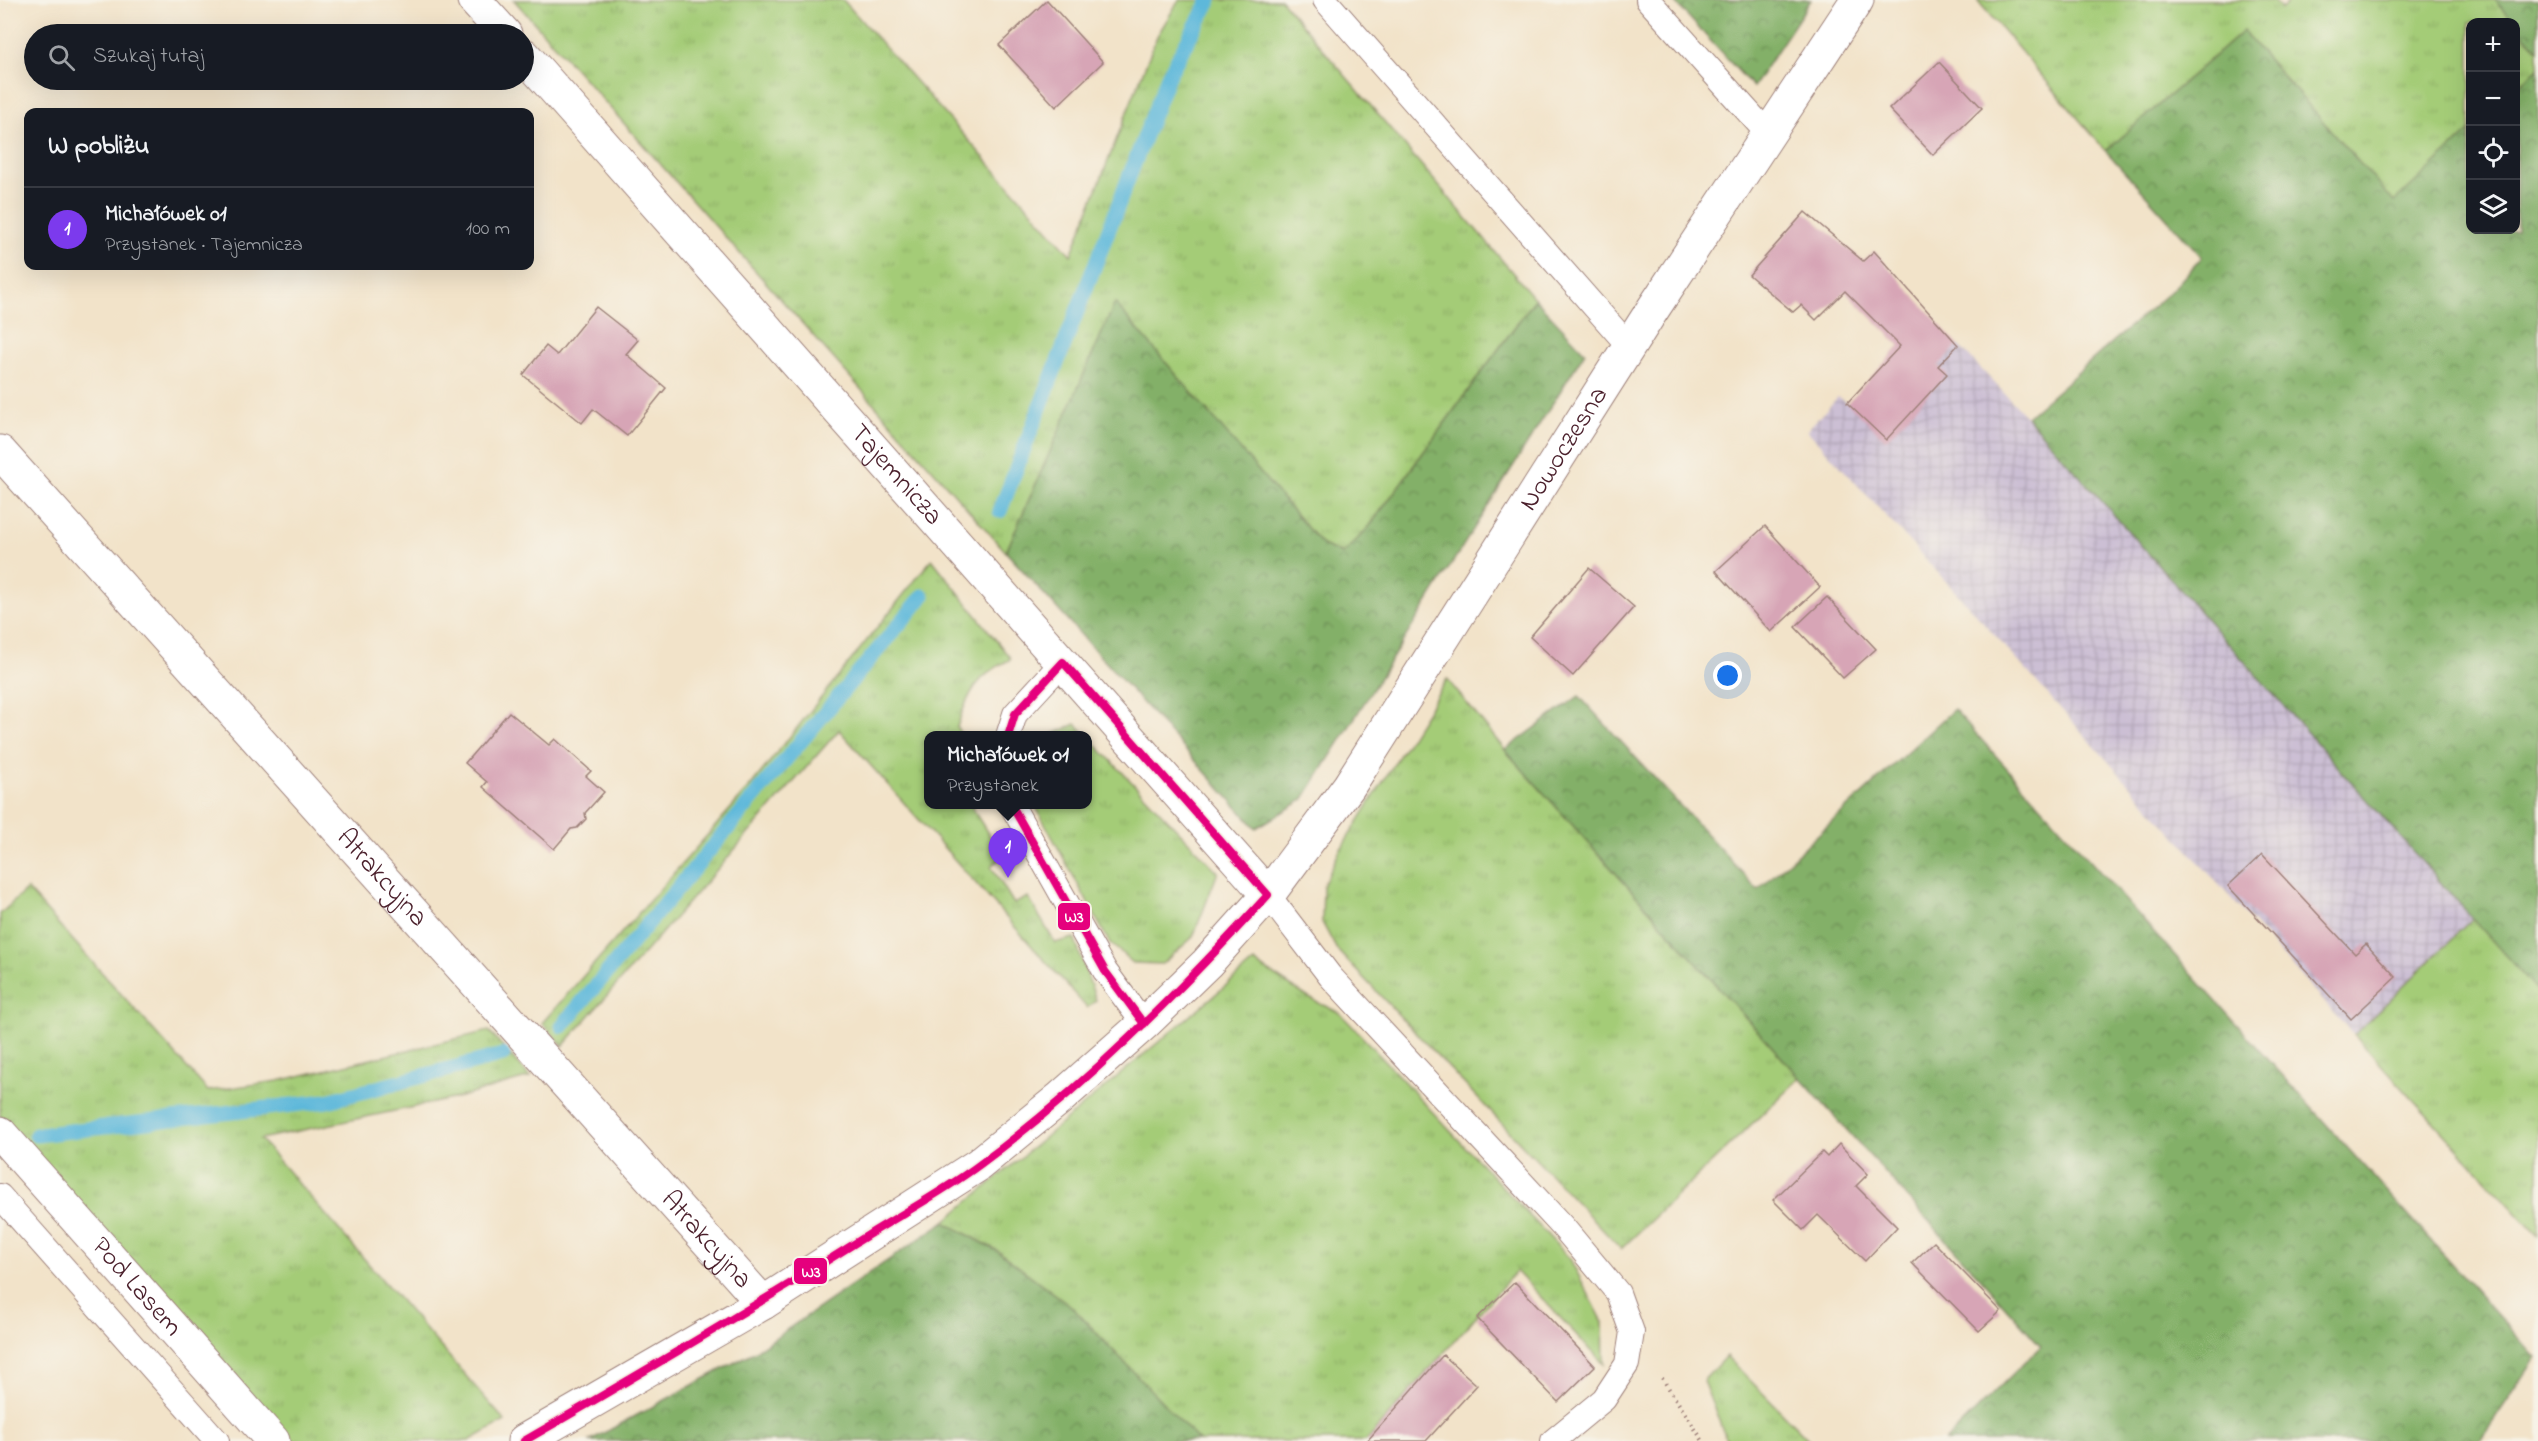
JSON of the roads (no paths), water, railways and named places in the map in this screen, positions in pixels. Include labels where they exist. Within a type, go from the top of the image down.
[{"type":"street","points":[[474,0],[496,24]]},
{"type":"street","name":"Nowoczesna","points":[[525,1441],[763,1304],[978,1165],[1059,1099],[1144,1024],[1207,963],[1268,895],[1349,786],[1629,346],[1857,0]]},
{"type":"street","name":"Tajemnicza","points":[[534,66],[1268,895]]},
{"type":"street","name":"Atrakcyjna","points":[[0,452],[763,1304]]},
{"type":"street","name":"Pod Lasem","points":[[0,1133],[273,1441]]},
{"type":"lane","points":[[1325,0],[1629,346]]},
{"type":"lane","points":[[1648,0],[1769,135]]},
{"type":"lane","points":[[1009,731],[1015,714],[1062,662]]},
{"type":"lane","points":[[1014,809],[1105,971],[1144,1024]]},
{"type":"lane","points":[[1268,895],[1330,976],[1563,1227],[1618,1293],[1632,1332],[1627,1364],[1604,1399],[1553,1441]]},
{"type":"lane","points":[[0,1196],[217,1441]]},
{"type":"waterway","points":[[1000,511],[1168,76],[1210,0]]},
{"type":"waterway","points":[[562,1026],[923,596]]},
{"type":"waterway","points":[[36,1135],[327,1101],[503,1055]]},
{"type":"place","name":"Michałówek 01","points":[[1008,878]]}]
